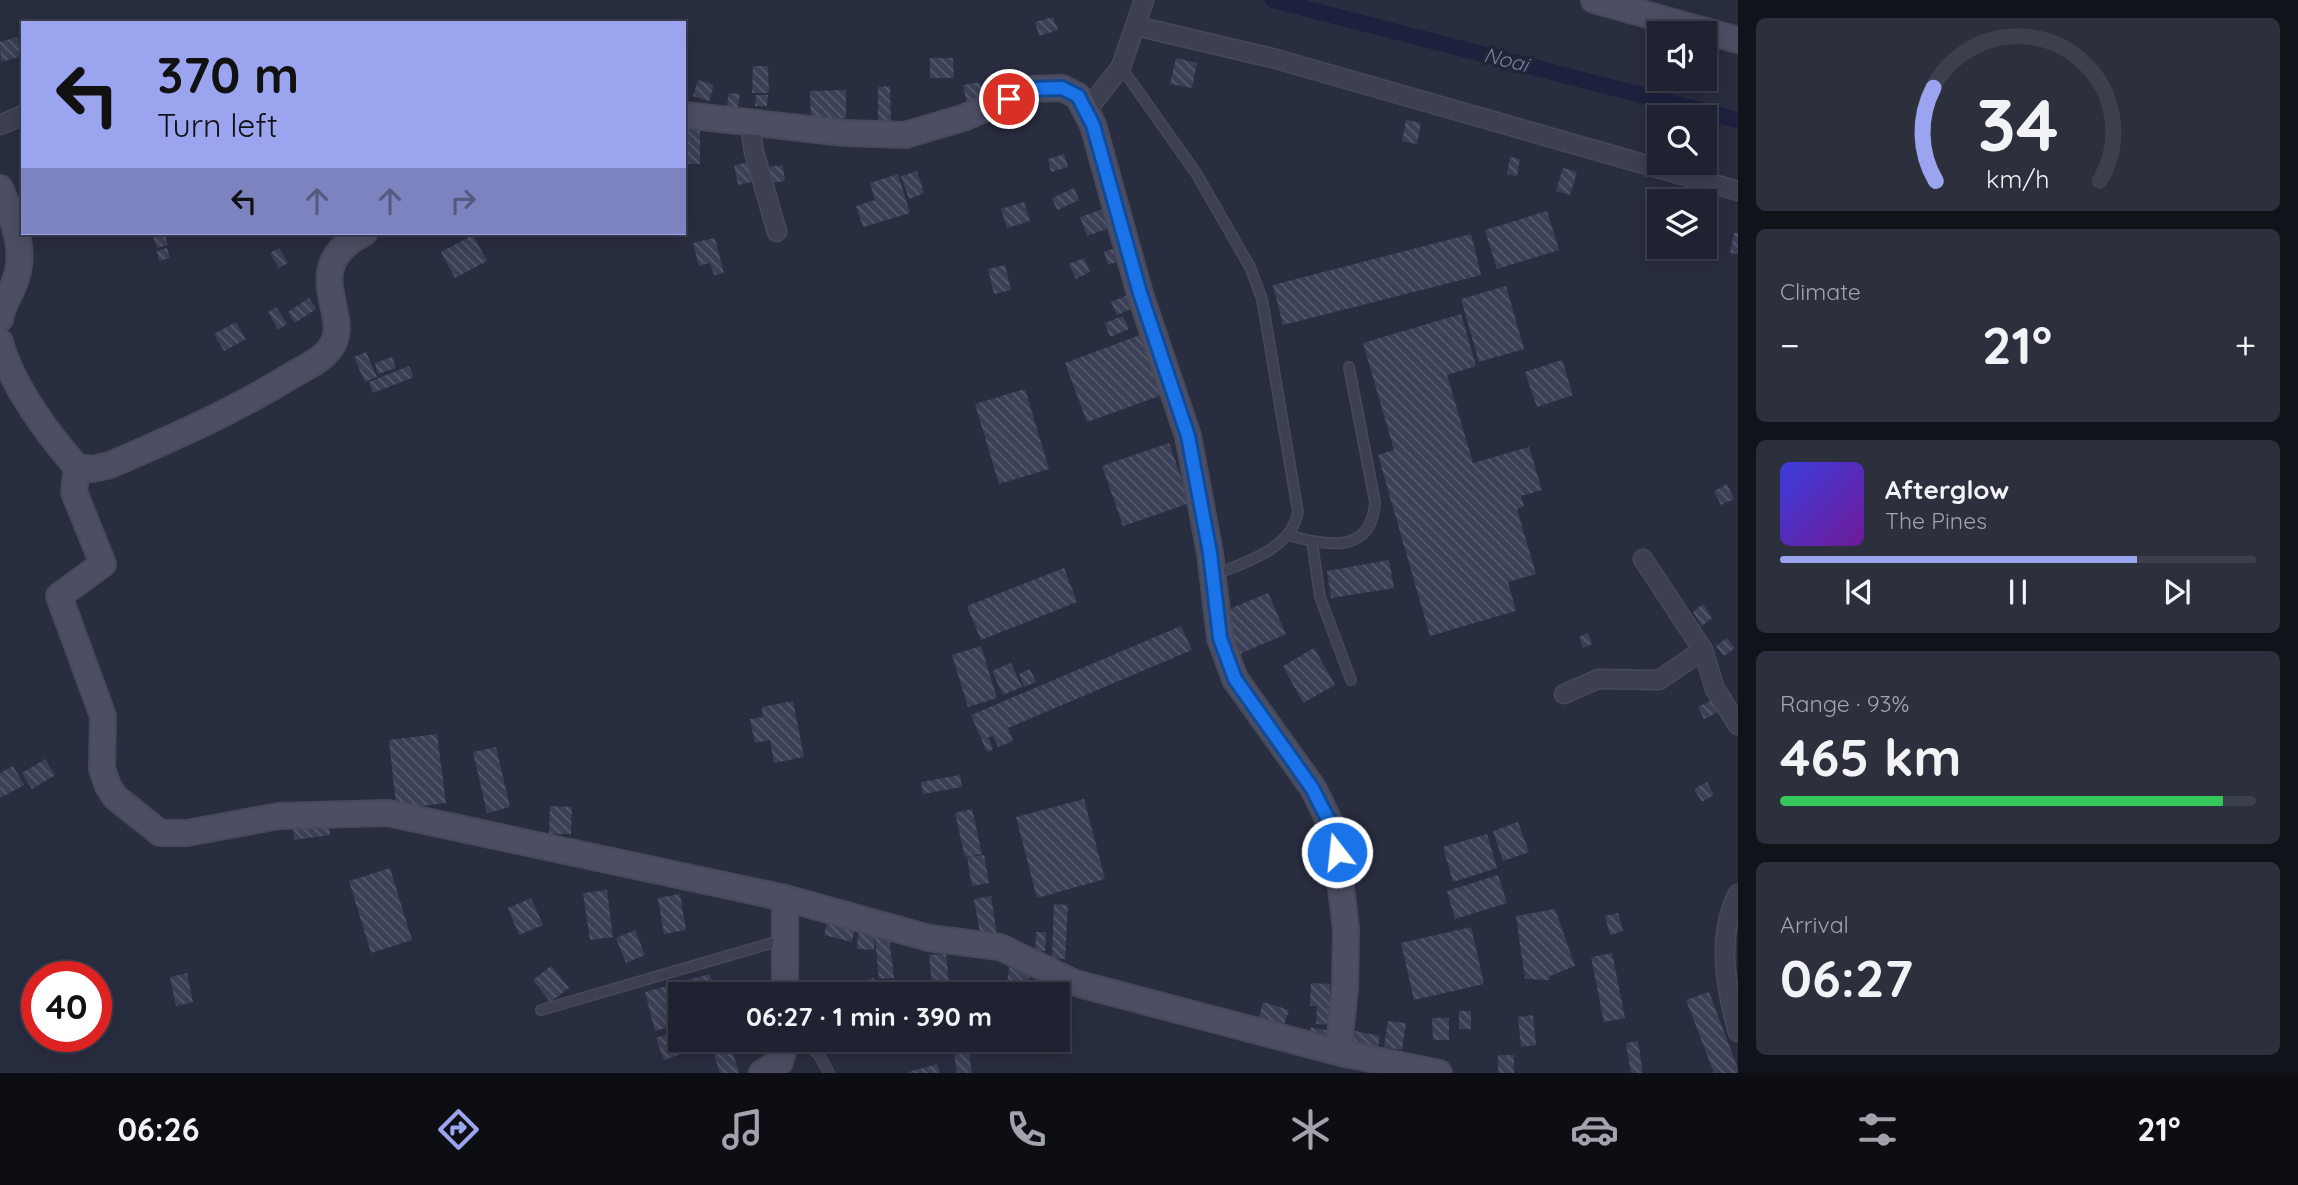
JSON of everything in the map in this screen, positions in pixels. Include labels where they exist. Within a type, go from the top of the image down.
[{"type":"street","points":[[1086,111],[1121,67],[1144,0]]},
{"type":"street","points":[[1594,0],[1738,40]]},
{"type":"street","points":[[1136,26],[1288,63],[1738,191]]},
{"type":"street","points":[[686,115],[845,133],[905,135],[963,118],[1032,89],[1062,88],[1078,96],[1093,125],[1140,293],[1188,436],[1220,638],[1235,679],[1312,788],[1334,831],[1346,929],[1345,988],[1339,1045],[1341,1053]]},
{"type":"street","points":[[0,125],[21,116]]},
{"type":"street","points":[[750,123],[754,152],[777,232]]},
{"type":"street","points":[[0,188],[13,218],[21,253],[5,288],[0,320]]},
{"type":"street","points":[[0,342],[6,363],[57,445],[77,467],[92,469],[122,460],[263,393],[318,360],[329,350],[335,335],[330,272],[332,260],[348,236]]},
{"type":"street","points":[[77,467],[74,492],[103,564],[59,596],[103,716],[102,769],[108,786],[115,797],[160,833],[187,833],[279,816],[388,813],[785,898],[929,939],[1000,947],[1075,983],[1341,1053],[1439,1073]]},
{"type":"street","points":[[1643,559],[1703,650],[1715,689],[1737,718]]},
{"type":"street","points":[[1564,694],[1598,679],[1659,680],[1703,650]]},
{"type":"street","points":[[1738,894],[1725,930],[1725,963],[1738,1032]]},
{"type":"street","points":[[785,898],[785,982]]},
{"type":"street","points":[[762,1073],[780,1062],[783,1052]]},
{"type":"lane","points":[[1121,67],[1196,173],[1234,237],[1258,288],[1297,497],[1296,522],[1288,534],[1254,559],[1212,576]]},
{"type":"lane","points":[[1288,534],[1312,542],[1342,543],[1360,537],[1374,517],[1375,502],[1349,368]]},
{"type":"lane","points":[[1312,542],[1320,597],[1352,680]]},
{"type":"lane","points":[[541,1010],[784,939]]},
{"type":"lane","points":[[816,1052],[829,1073]]},
{"type":"building","points":[[1053,17],[1058,30],[1039,36],[1035,22]]},
{"type":"building","points":[[17,37],[21,56],[1,62],[0,42]]},
{"type":"building","points":[[930,58],[953,58],[954,78],[930,78]]},
{"type":"building","points":[[1176,58],[1197,63],[1192,88],[1170,84]]},
{"type":"building","points":[[753,66],[768,66],[769,93],[752,93]]},
{"type":"building","points":[[698,80],[714,85],[709,101],[693,96]]},
{"type":"building","points":[[980,82],[984,102],[967,105],[963,85]]},
{"type":"building","points":[[890,86],[891,123],[878,124],[878,87]]},
{"type":"building","points":[[846,90],[846,118],[811,119],[810,91]]},
{"type":"building","points":[[729,93],[740,94],[737,112],[726,110]]},
{"type":"building","points":[[756,95],[768,95],[767,106],[755,106]]},
{"type":"building","points":[[1406,120],[1421,123],[1417,144],[1402,141]]},
{"type":"building","points":[[686,127],[700,128],[700,164],[686,164]]},
{"type":"building","points":[[1064,154],[1068,167],[1051,172],[1048,159]]},
{"type":"building","points":[[1510,157],[1520,159],[1517,176],[1507,174]]},
{"type":"building","points":[[754,161],[759,180],[738,185],[734,165]]},
{"type":"building","points":[[783,165],[785,181],[763,184],[761,168]]},
{"type":"building","points":[[1563,168],[1577,172],[1570,195],[1556,191]]},
{"type":"building","points":[[917,171],[924,193],[909,199],[901,176]]},
{"type":"building","points":[[898,174],[910,213],[863,227],[856,206],[875,200],[870,183]]},
{"type":"building","points":[[1074,188],[1079,200],[1057,210],[1052,198]]},
{"type":"building","points":[[1024,202],[1030,221],[1007,228],[1001,209]]},
{"type":"building","points":[[1106,208],[1113,227],[1087,236],[1080,217]]},
{"type":"building","points":[[1547,211],[1559,250],[1497,269],[1485,230]]},
{"type":"building","points":[[1734,233],[1738,233],[1738,254],[1730,253]]},
{"type":"building","points":[[1471,234],[1481,275],[1283,325],[1273,285]]},
{"type":"building","points":[[165,235],[168,245],[157,248],[153,238]]},
{"type":"building","points":[[473,235],[487,261],[455,278],[441,252]]},
{"type":"building","points":[[715,238],[724,273],[714,275],[710,263],[699,266],[693,243]]},
{"type":"building","points":[[1121,246],[1125,259],[1108,265],[1104,252]]},
{"type":"building","points":[[167,248],[170,258],[159,261],[157,251]]},
{"type":"building","points":[[279,248],[288,263],[279,268],[270,253]]},
{"type":"building","points":[[1084,258],[1090,272],[1076,279],[1069,264]]},
{"type":"building","points":[[1005,265],[1011,290],[994,294],[988,269]]},
{"type":"building","points":[[1506,286],[1524,349],[1479,362],[1461,299]]},
{"type":"building","points":[[1135,292],[1140,305],[1117,315],[1111,302]]},
{"type":"building","points":[[309,298],[316,309],[295,323],[288,312]]},
{"type":"building","points":[[276,307],[287,324],[278,330],[268,312]]},
{"type":"building","points":[[1461,314],[1476,366],[1447,375],[1473,463],[1529,447],[1542,490],[1521,496],[1524,506],[1517,509],[1536,574],[1508,582],[1516,611],[1430,636],[1378,455],[1394,450],[1363,343]]},
{"type":"building","points":[[1123,316],[1129,329],[1110,337],[1105,323]]},
{"type":"building","points":[[236,322],[246,339],[224,351],[214,334]]},
{"type":"building","points":[[1140,335],[1162,395],[1087,422],[1065,363]]},
{"type":"building","points":[[366,352],[377,377],[365,382],[354,357]]},
{"type":"building","points":[[392,357],[396,368],[378,374],[375,363]]},
{"type":"building","points":[[1562,360],[1573,395],[1537,407],[1525,372]]},
{"type":"building","points":[[409,366],[414,377],[373,393],[369,382]]},
{"type":"building","points":[[1025,389],[1049,469],[999,484],[975,404]]},
{"type":"building","points":[[1169,443],[1190,503],[1123,526],[1102,466]]},
{"type":"building","points":[[1727,484],[1734,499],[1721,505],[1714,491]]},
{"type":"building","points":[[1389,560],[1394,588],[1331,598],[1327,571]]},
{"type":"building","points":[[1064,568],[1077,602],[981,640],[967,606]]},
{"type":"building","points":[[1268,593],[1286,634],[1240,654],[1222,612]]},
{"type":"building","points":[[1703,604],[1712,618],[1702,626],[1693,612]]},
{"type":"building","points":[[1181,626],[1192,650],[1008,728],[1013,741],[998,747],[993,736],[988,737],[993,749],[987,752],[971,715]]},
{"type":"building","points":[[1588,633],[1592,644],[1583,648],[1579,637]]},
{"type":"building","points":[[1727,638],[1735,648],[1724,656],[1716,646]]},
{"type":"building","points":[[981,646],[997,698],[968,707],[952,655]]},
{"type":"building","points":[[1314,648],[1335,685],[1303,703],[1283,666]]},
{"type":"building","points":[[1011,663],[1022,687],[1003,695],[992,671]]},
{"type":"building","points":[[1030,669],[1036,682],[1024,687],[1019,674]]},
{"type":"building","points":[[1714,699],[1720,711],[1704,719],[1698,707]]},
{"type":"building","points":[[793,701],[804,757],[774,763],[770,740],[755,743],[750,719],[763,717],[762,707]]},
{"type":"building","points":[[437,734],[446,803],[415,807],[396,804],[389,740]]},
{"type":"building","points":[[496,747],[510,807],[487,813],[473,752]]},
{"type":"building","points":[[45,759],[55,775],[32,789],[22,773]]},
{"type":"building","points":[[13,766],[24,785],[0,798],[0,773]]},
{"type":"building","points":[[960,775],[962,787],[923,794],[921,782]]},
{"type":"building","points":[[1707,782],[1714,795],[1702,802],[1694,789]]},
{"type":"building","points":[[1084,799],[1105,879],[1037,898],[1016,817]]},
{"type":"building","points":[[550,806],[572,807],[571,834],[549,834]]},
{"type":"building","points":[[972,809],[982,854],[965,857],[955,813]]},
{"type":"building","points":[[329,822],[330,835],[294,840],[293,826]]},
{"type":"building","points":[[1518,822],[1529,852],[1503,861],[1493,831]]},
{"type":"building","points":[[1487,834],[1497,868],[1453,882],[1443,847]]},
{"type":"building","points":[[984,855],[989,883],[972,886],[967,857]]},
{"type":"building","points":[[390,868],[412,940],[371,953],[349,881]]},
{"type":"building","points":[[1498,875],[1507,903],[1455,919],[1447,891]]},
{"type":"building","points":[[607,890],[613,937],[590,940],[583,893]]},
{"type":"building","points":[[680,894],[686,930],[664,934],[658,898]]},
{"type":"building","points":[[991,896],[997,936],[981,939],[974,899]]},
{"type":"building","points":[[531,898],[543,925],[519,935],[508,908]]},
{"type":"building","points":[[1054,904],[1068,905],[1065,959],[1052,958]]},
{"type":"building","points":[[1555,909],[1575,966],[1550,976],[1549,980],[1525,979],[1516,916]]},
{"type":"building","points":[[1618,913],[1623,931],[1610,935],[1605,916]]},
{"type":"building","points":[[827,924],[854,931],[852,942],[824,935]]},
{"type":"building","points":[[1471,927],[1484,984],[1414,1000],[1401,943]]},
{"type":"building","points":[[635,930],[645,955],[626,963],[616,938]]},
{"type":"building","points":[[1036,932],[1046,932],[1045,951],[1035,951]]},
{"type":"building","points":[[858,933],[875,934],[874,950],[857,949]]},
{"type":"building","points":[[889,936],[894,978],[879,979],[875,937]]},
{"type":"building","points":[[1612,953],[1625,1018],[1604,1022],[1591,957]]},
{"type":"building","points":[[946,954],[949,982],[932,982],[929,955]]},
{"type":"building","points":[[1010,963],[1031,967],[1028,982],[1007,982]]},
{"type":"building","points":[[551,966],[569,988],[550,1002],[533,980]]},
{"type":"building","points":[[187,973],[193,1002],[176,1006],[170,977]]},
{"type":"building","points":[[710,974],[712,982],[681,982]]},
{"type":"building","points":[[874,978],[875,982],[861,982]]},
{"type":"building","points":[[1311,983],[1330,984],[1330,1007],[1335,1007],[1334,1025],[1316,1024],[1317,1006],[1310,1006]]},
{"type":"building","points":[[668,986],[668,1028],[655,1031],[645,992]]},
{"type":"building","points":[[1709,992],[1738,1073],[1714,1073],[1686,1000]]},
{"type":"building","points":[[1263,1002],[1289,1010],[1284,1025],[1259,1017]]},
{"type":"building","points":[[1459,1011],[1471,1011],[1471,1029],[1459,1029]]},
{"type":"building","points":[[1533,1015],[1536,1045],[1521,1047],[1518,1017]]},
{"type":"building","points":[[1432,1018],[1449,1018],[1449,1040],[1433,1040]]},
{"type":"building","points":[[1388,1021],[1406,1023],[1402,1050],[1384,1047]]},
{"type":"building","points":[[1311,1027],[1329,1031],[1327,1039],[1309,1036]]},
{"type":"building","points":[[1350,1030],[1380,1036],[1378,1047],[1348,1041]]},
{"type":"building","points":[[668,1034],[668,1052],[686,1052],[664,1060],[656,1038]]},
{"type":"building","points":[[1638,1041],[1643,1073],[1631,1073],[1626,1043]]},
{"type":"building","points":[[713,1052],[733,1052],[739,1073],[720,1073]]},
{"type":"building","points":[[969,1053],[972,1073],[957,1073],[954,1055]]},
{"type":"building","points":[[1498,1055],[1514,1055],[1514,1073],[1498,1073]]},
{"type":"building","points":[[937,1064],[940,1073],[908,1073],[908,1072]]},
{"type":"waterway","name":"Noai","points":[[1273,0],[1738,120]]},
{"type":"route","points":[[1009,99],[1032,89],[1062,88],[1078,96],[1093,125],[1140,293],[1188,436],[1210,553],[1220,638],[1235,679],[1312,788],[1334,831],[1337,852]]}]
